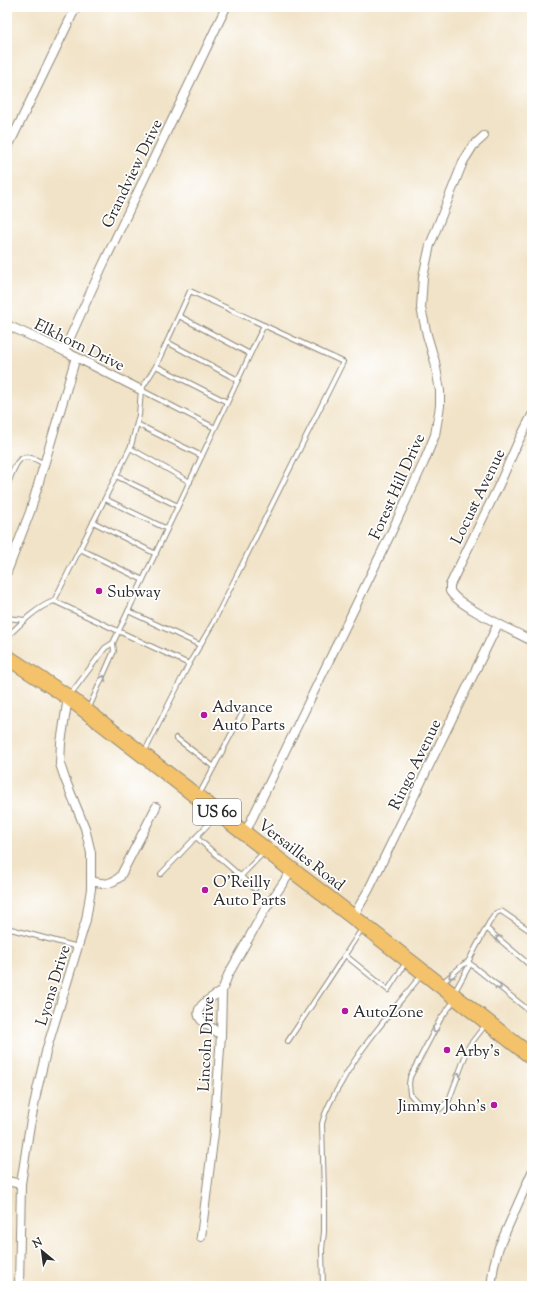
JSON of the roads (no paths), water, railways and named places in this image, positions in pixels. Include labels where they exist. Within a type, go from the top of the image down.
[{"type":"highway","name":"Versailles Road","points":[[7,657],[88,712],[532,1057]]},
{"type":"street","points":[[7,149],[76,7]]},
{"type":"street","name":"Grandview Drive","points":[[64,351],[101,269],[226,7]]},
{"type":"street","name":"Forest Hill Drive","points":[[244,833],[391,533],[433,442],[438,420],[440,391],[435,362],[421,308],[423,277],[430,245],[463,162],[473,146],[484,136]]},
{"type":"street","name":"Elkhorn Drive","points":[[7,325],[64,351],[141,390]]},
{"type":"street","points":[[7,571],[30,512],[76,357]]},
{"type":"street","name":"Locust Avenue","points":[[498,624],[456,599],[450,591],[450,584],[532,415]]},
{"type":"street","points":[[498,624],[532,641]]},
{"type":"street","name":"Ringo Avenue","points":[[358,921],[369,889],[441,738],[498,624]]},
{"type":"street","name":"Lyons Drive","points":[[19,1286],[21,1184],[37,1090],[47,1048],[86,920],[91,881],[92,853],[85,828],[60,764],[61,743],[68,697]]},
{"type":"street","points":[[91,881],[104,884],[112,883],[120,877],[156,807]]},
{"type":"street","name":"Lincoln Drive","points":[[201,1237],[214,1133],[222,991],[228,975],[261,917],[292,870]]},
{"type":"street","points":[[220,1035],[210,1026],[204,1024],[199,1018],[198,1013],[200,1006],[222,991]]},
{"type":"street","points":[[491,1286],[499,1246],[532,1172]]},
{"type":"street","points":[[7,1181],[21,1184]]},
{"type":"lane","points":[[7,637],[25,620],[47,604],[54,601],[130,448],[139,415],[141,390],[156,366],[190,291],[343,362],[216,616],[189,664],[143,755]]},
{"type":"lane","points":[[179,316],[250,354]]},
{"type":"lane","points":[[68,697],[105,648],[113,643],[264,325]]},
{"type":"lane","points":[[167,342],[238,380]]},
{"type":"lane","points":[[156,366],[227,402]]},
{"type":"lane","points":[[141,390],[215,428]]},
{"type":"lane","points":[[137,424],[202,456]]},
{"type":"lane","points":[[130,448],[190,482]]},
{"type":"lane","points":[[7,486],[17,462],[21,458],[34,457],[44,464]]},
{"type":"lane","points":[[116,476],[178,506]]},
{"type":"lane","points":[[105,499],[167,529]]},
{"type":"lane","points":[[93,522],[156,554]]},
{"type":"lane","points":[[80,549],[143,580]]},
{"type":"lane","points":[[54,601],[189,664]]},
{"type":"lane","points":[[128,611],[200,645]]},
{"type":"lane","points":[[7,618],[25,620]]},
{"type":"lane","points":[[88,712],[114,651],[113,643]]},
{"type":"lane","points":[[198,797],[242,714]]},
{"type":"lane","points":[[176,738],[214,767]]},
{"type":"lane","points":[[162,874],[219,813]]},
{"type":"lane","points":[[196,837],[255,889]]},
{"type":"lane","points":[[241,876],[266,850]]},
{"type":"lane","points":[[487,1022],[469,1046],[448,1100],[440,1109],[430,1108],[416,1101],[410,1094],[410,1077],[441,1018],[455,997],[469,966],[468,962],[489,923],[496,913],[501,911],[532,932]]},
{"type":"lane","points":[[288,1041],[345,956],[358,921]]},
{"type":"lane","points":[[7,928],[78,947]]},
{"type":"lane","points":[[486,928],[532,967]]},
{"type":"lane","points":[[345,956],[388,990],[407,960]]},
{"type":"lane","points":[[440,985],[468,962]]},
{"type":"lane","points":[[468,962],[532,1013]]},
{"type":"lane","points":[[323,1286],[322,1249],[324,1208],[322,1124],[324,1115],[362,1048],[423,972]]},
{"type":"place","name":"Subway","points":[[99,591]]},
{"type":"place","name":"Advance Auto Parts","points":[[204,715]]},
{"type":"place","name":"O'Reilly Auto Parts","points":[[205,890]]},
{"type":"place","name":"AutoZone","points":[[345,1011]]},
{"type":"place","name":"Arby's","points":[[447,1050]]},
{"type":"place","name":"Jimmy John's","points":[[494,1105]]}]
